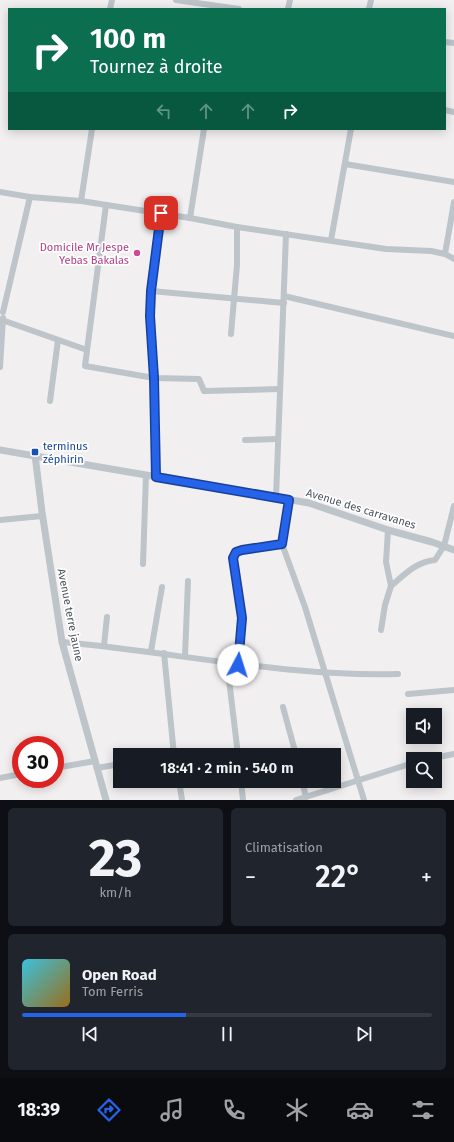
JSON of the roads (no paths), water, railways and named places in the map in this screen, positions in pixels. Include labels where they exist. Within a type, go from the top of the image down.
[{"type":"street","points":[[176,0],[232,8]]},
{"type":"street","points":[[82,201],[92,130]]},
{"type":"street","points":[[190,218],[204,130]]},
{"type":"street","points":[[331,240],[351,130]]},
{"type":"street","points":[[345,164],[454,182]]},
{"type":"street","points":[[0,192],[30,197],[82,201],[190,218],[237,228],[331,240],[386,249],[445,254],[454,259]]},
{"type":"street","points":[[0,367],[2,311],[30,197]]},
{"type":"street","points":[[445,254],[454,202]]},
{"type":"street","points":[[106,205],[93,316],[84,363],[88,367],[154,378],[199,379],[204,391],[280,389]]},
{"type":"street","points":[[156,477],[154,378],[150,324],[151,291],[161,213]]},
{"type":"street","points":[[231,334],[237,265],[237,228]]},
{"type":"street","points":[[276,498],[277,439],[286,234]]},
{"type":"street","points":[[447,245],[454,246]]},
{"type":"street","points":[[151,291],[284,303]]},
{"type":"street","points":[[284,296],[454,336]]},
{"type":"street","points":[[2,320],[87,350]]},
{"type":"street","points":[[50,401],[58,340]]},
{"type":"street","points":[[245,440],[277,439]]},
{"type":"street","name":"Avenue des carravanes","points":[[0,450],[309,503],[388,530],[454,550]]},
{"type":"street","name":"Avenue terre jaune","points":[[35,455],[42,516],[62,642],[106,800]]},
{"type":"street","points":[[144,564],[146,475]]},
{"type":"street","points":[[289,500],[282,544],[305,607],[364,800]]},
{"type":"street","points":[[391,586],[415,566],[426,561],[435,560],[444,546],[454,506]]},
{"type":"street","points":[[0,520],[42,516]]},
{"type":"street","points":[[381,630],[385,605],[391,586],[386,562],[388,530]]},
{"type":"street","points":[[238,665],[242,618],[233,558],[236,552],[242,550],[282,544]]},
{"type":"street","points":[[185,656],[188,581]]},
{"type":"street","points":[[151,651],[162,587]]},
{"type":"street","points":[[104,645],[107,618]]},
{"type":"street","points":[[62,642],[104,645],[151,651],[227,664],[360,675],[398,674]]},
{"type":"street","points":[[164,653],[172,748]]},
{"type":"street","points":[[227,664],[237,748]]},
{"type":"street","points":[[408,694],[454,690]]},
{"type":"street","points":[[283,707],[294,748]]},
{"type":"street","points":[[442,756],[454,754]]},
{"type":"street","points":[[64,767],[113,764]]},
{"type":"street","points":[[296,800],[406,764]]},
{"type":"street","points":[[0,778],[12,776]]},
{"type":"street","points":[[179,788],[182,800]]},
{"type":"street","points":[[241,788],[242,800]]},
{"type":"street","points":[[304,788],[306,797]]},
{"type":"place","name":"Domicile Mr Jespe Yebas Bakalas","points":[[137,253]]},
{"type":"place","name":"terminus zéphirin","points":[[35,452]]}]
